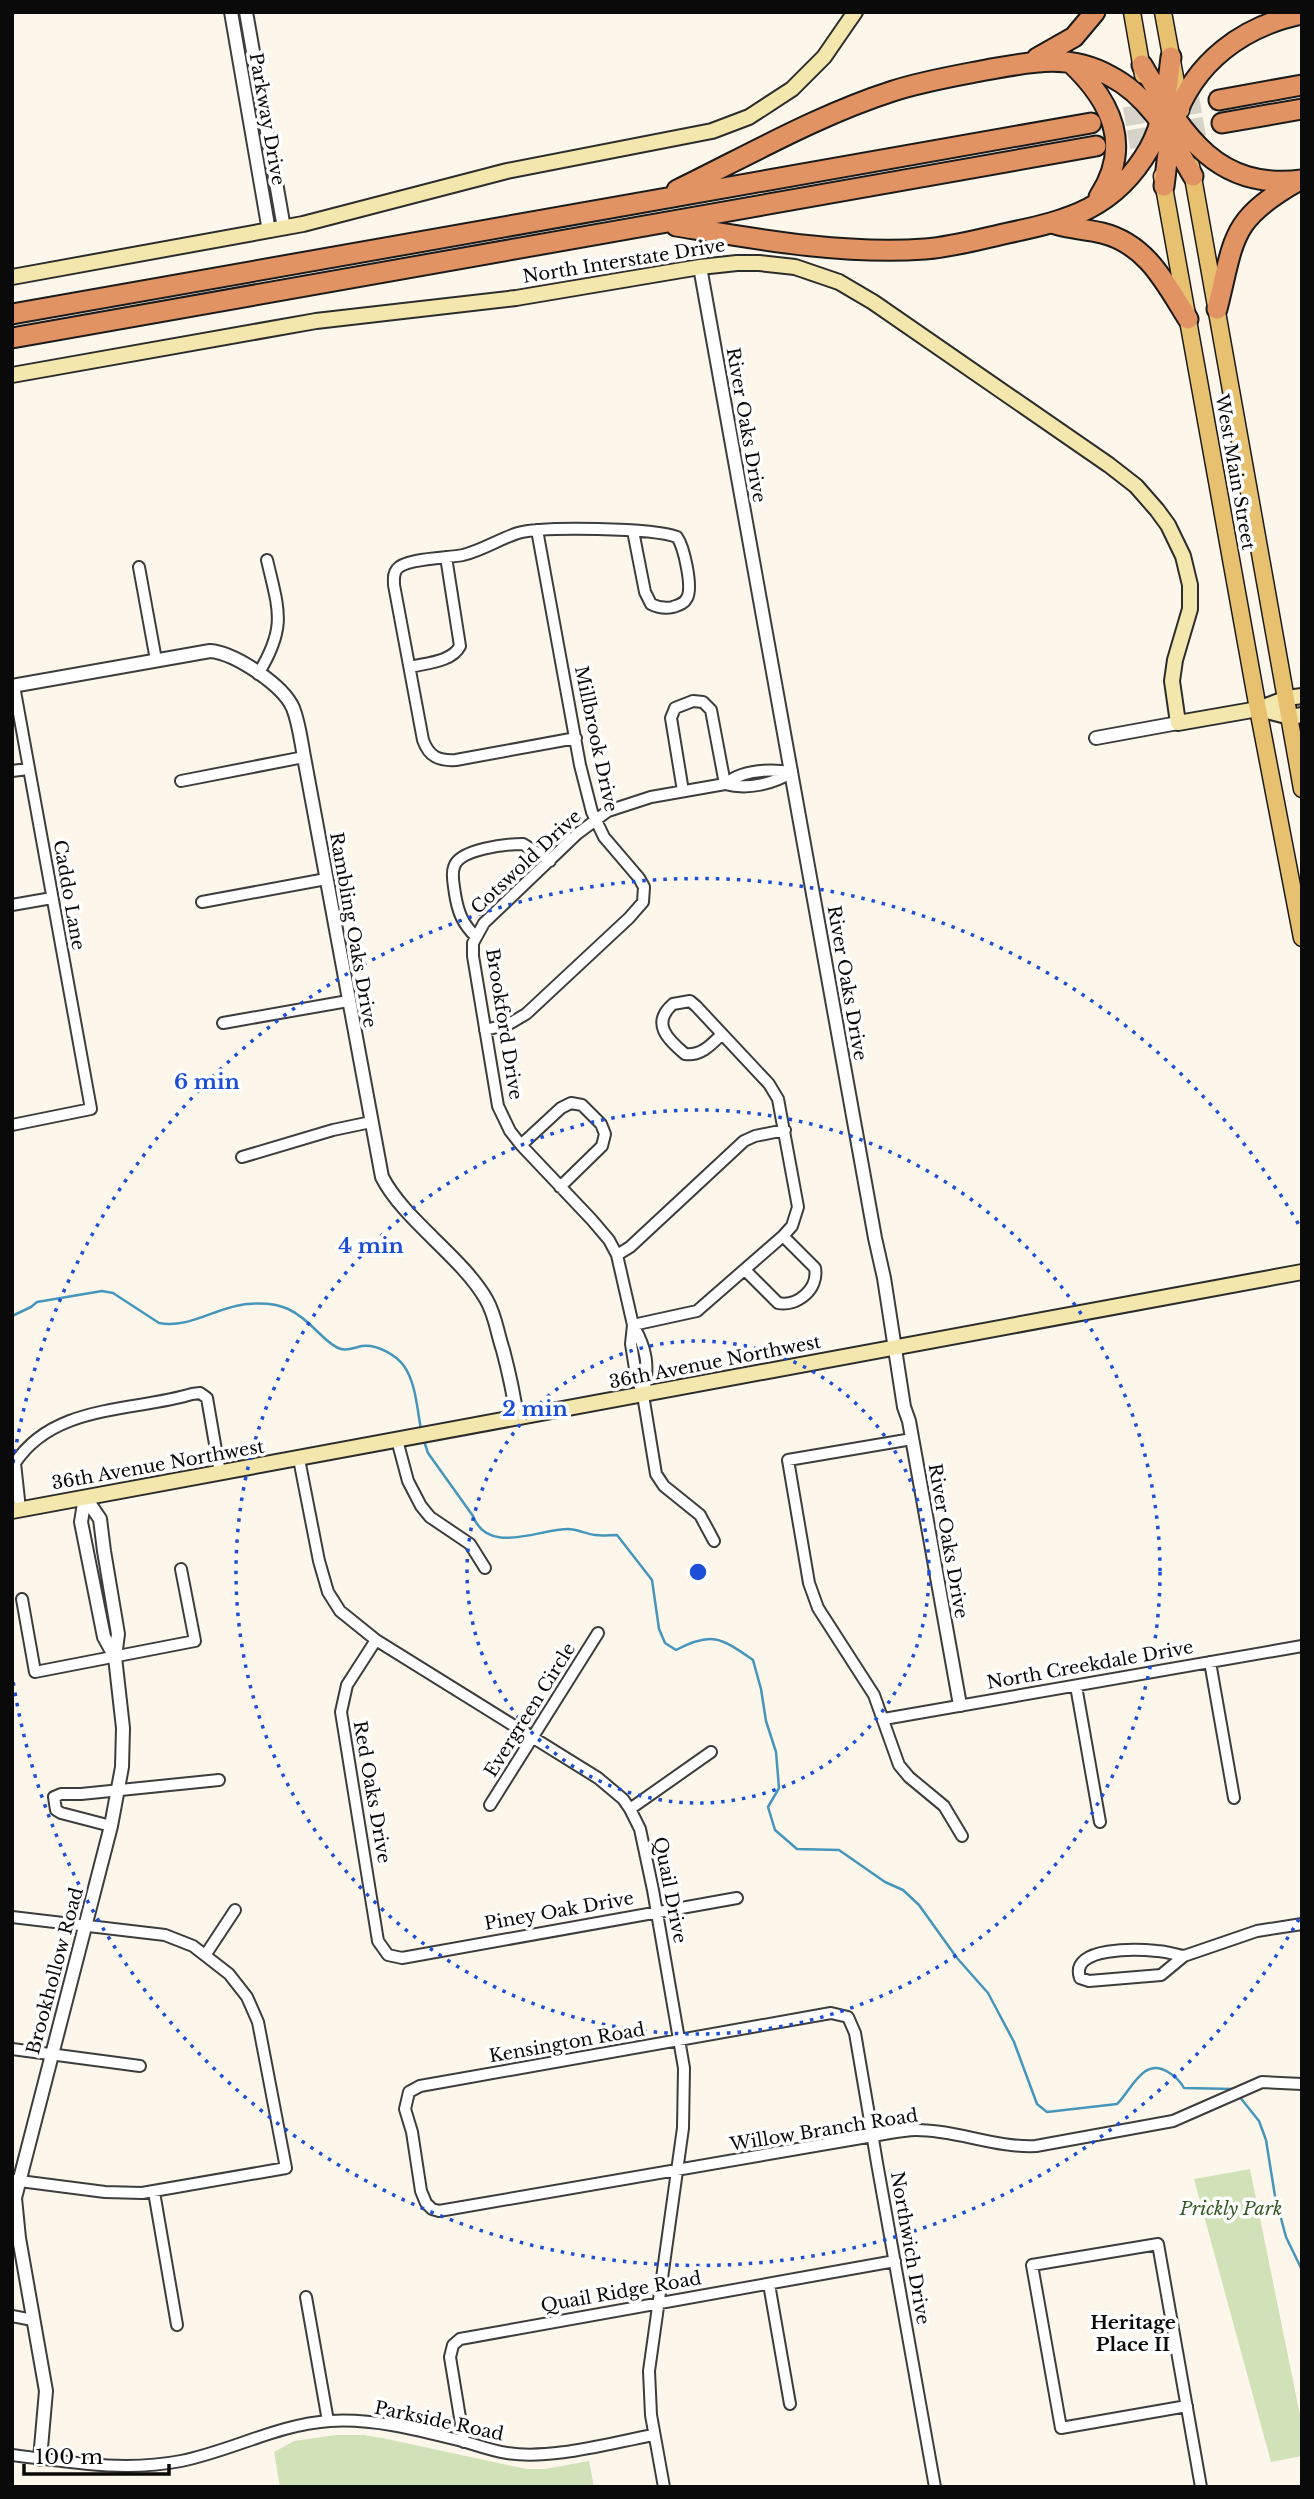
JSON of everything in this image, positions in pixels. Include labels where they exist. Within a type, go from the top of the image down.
[{"type":"highway","points":[[1027,63],[1065,44],[1083,29],[1095,12]]},
{"type":"highway","points":[[661,223],[735,236],[894,250],[950,246],[1054,224],[1093,206],[1129,175],[1196,79],[1219,53],[1249,31],[1284,14]]},
{"type":"highway","points":[[1164,186],[1171,57]]},
{"type":"highway","points":[[657,200],[807,127],[892,91],[943,78],[1043,60],[1069,61],[1112,76],[1136,93],[1210,158],[1243,174],[1271,181],[1301,180]]},
{"type":"highway","points":[[1069,61],[1104,100],[1115,136],[1112,174],[1093,206]]},
{"type":"highway","points":[[1142,65],[1193,176]]},
{"type":"highway","points":[[1219,100],[1302,85]]},
{"type":"highway","points":[[1222,123],[1302,109]]},
{"type":"highway","points":[[12,314],[1091,122]]},
{"type":"highway","points":[[12,338],[1096,146]]},
{"type":"highway","points":[[1217,309],[1229,254],[1243,224],[1262,203],[1301,180]]},
{"type":"highway","points":[[1054,224],[1072,230],[1101,233],[1130,245],[1157,270],[1188,319]]},
{"type":"main road","points":[[12,277],[284,228],[344,215],[507,171],[695,135],[729,125],[766,108],[792,89],[824,57],[855,12]]},
{"type":"main road","points":[[1132,12],[1142,65]]},
{"type":"main road","points":[[1163,12],[1171,57]]},
{"type":"main road","name":"West Main Street","points":[[1193,176],[1294,697],[1302,789]]},
{"type":"main road","name":"West Main Street","points":[[1164,186],[1302,938]]},
{"type":"main road","name":"North Interstate Drive","points":[[12,375],[307,323],[516,298],[700,267],[737,263],[778,264],[819,274],[839,282],[906,324],[1136,486],[1168,525],[1183,556],[1190,585],[1190,609],[1173,667],[1172,681],[1178,723]]},
{"type":"main road","points":[[1178,723],[1258,709],[1294,697]]},
{"type":"main road","points":[[1258,709],[1296,716]]},
{"type":"main road","name":"36th Avenue Northwest","points":[[16,1510],[1302,1272]]},
{"type":"street","name":"Parkway Drive","points":[[231,12],[269,231]]},
{"type":"street","name":"Parkway Drive","points":[[246,12],[284,228]]},
{"type":"street","name":"River Oaks Drive","points":[[700,267],[960,1705]]},
{"type":"street","points":[[576,738],[456,760],[435,758],[423,740],[394,573],[402,565],[474,552],[517,533],[537,530],[633,531],[666,533],[680,540],[690,585],[685,602],[668,608],[651,604],[645,592],[633,531]]},
{"type":"street","name":"Millbrook Drive","points":[[485,1030],[509,1024],[526,1014],[643,902],[645,893],[643,883],[604,837],[595,820],[580,765],[537,530]]},
{"type":"street","points":[[410,667],[455,654],[460,646],[446,557]]},
{"type":"street","points":[[258,674],[276,641],[279,623],[267,560]]},
{"type":"street","points":[[139,567],[156,660]]},
{"type":"street","name":"Rambling Oaks Drive","points":[[13,686],[216,651],[233,658],[285,695],[293,709],[304,757],[380,1167],[386,1184],[486,1299],[494,1315],[508,1364],[517,1418]]},
{"type":"street","name":"Caddo Lane","points":[[12,1125],[91,1109],[13,686]]},
{"type":"street","points":[[683,791],[671,718],[675,708],[693,701],[703,702],[711,710],[725,785]]},
{"type":"street","points":[[1096,738],[1178,723]]},
{"type":"street","points":[[181,781],[304,757]]},
{"type":"street","points":[[12,771],[28,769]]},
{"type":"street","name":"Cotswold Drive","points":[[475,937],[484,923],[577,834],[595,820],[621,806],[651,797],[725,785],[735,776],[771,769],[792,772]]},
{"type":"street","points":[[475,937],[463,922],[458,910],[453,874],[458,858],[467,853],[523,844],[550,861]]},
{"type":"street","points":[[202,902],[326,879]]},
{"type":"street","points":[[12,905],[52,898]]},
{"type":"street","name":"Brookford Drive","points":[[475,937],[473,956],[498,1106],[510,1131],[521,1145],[601,1230],[617,1255],[633,1325],[643,1343],[648,1371],[643,1395],[647,1428],[659,1480],[700,1515],[714,1541]]},
{"type":"street","points":[[223,1023],[348,1001]]},
{"type":"street","points":[[633,1325],[697,1311],[783,1236],[792,1226],[798,1207],[785,1130],[775,1093],[722,1034],[690,1001],[673,1004],[663,1015],[661,1022],[664,1031],[685,1054],[695,1055],[701,1052],[722,1034]]},
{"type":"street","points":[[521,1145],[566,1105],[578,1103],[592,1114],[605,1134],[602,1146],[560,1187]]},
{"type":"street","points":[[242,1157],[333,1130],[371,1122]]},
{"type":"street","points":[[617,1255],[654,1225],[744,1141],[785,1130]]},
{"type":"street","points":[[746,1270],[778,1303],[795,1303],[802,1298],[814,1284],[815,1268],[783,1236]]},
{"type":"street","points":[[16,1510],[15,1464],[34,1443],[52,1429],[79,1417],[192,1394],[200,1393],[207,1398],[220,1473]]},
{"type":"street","points":[[912,1439],[788,1460],[813,1597],[825,1623],[874,1695],[896,1757],[904,1771],[944,1806],[962,1836]]},
{"type":"street","points":[[397,1440],[408,1481],[421,1506],[430,1517],[470,1544],[485,1568]]},
{"type":"street","name":"Quail Drive","points":[[299,1459],[311,1527],[328,1592],[350,1620],[376,1640],[598,1778],[631,1809],[644,1843],[680,2041],[685,2091],[677,2171],[649,2371],[654,2435],[664,2487]]},
{"type":"street","name":"Brookhollow Road","points":[[85,1497],[80,1522],[104,1637],[115,1657]]},
{"type":"street","name":"Brookhollow Road","points":[[40,2459],[46,2401],[15,2206],[16,2180],[111,1826],[118,1790],[123,1728],[115,1657],[118,1634],[100,1519],[85,1497]]},
{"type":"street","points":[[22,1599],[35,1672],[115,1657],[195,1641],[181,1569]]},
{"type":"street","name":"Evergreen Circle","points":[[490,1805],[598,1633]]},
{"type":"street","name":"Red Oaks Drive","points":[[376,1640],[347,1685],[341,1712],[378,1941],[388,1955]]},
{"type":"street","name":"North Creekdale Drive","points":[[884,1719],[1302,1646]]},
{"type":"street","points":[[1210,1662],[1234,1798]]},
{"type":"street","points":[[1076,1686],[1100,1822]]},
{"type":"street","points":[[631,1809],[712,1752]]},
{"type":"street","points":[[111,1826],[61,1813],[56,1810],[54,1797],[61,1794],[219,1780]]},
{"type":"street","name":"Piney Oak Drive","points":[[388,1955],[402,1958],[737,1898]]},
{"type":"street","points":[[206,1954],[235,1910]]},
{"type":"street","points":[[12,1917],[165,1935],[206,1954],[242,1988],[253,2009],[261,2037],[286,2168],[154,2192],[121,2193],[16,2180]]},
{"type":"street","points":[[1184,1956],[1160,1951],[1116,1951],[1083,1960],[1078,1968],[1080,1978],[1089,1981],[1161,1975],[1184,1956],[1257,1931],[1302,1924]]},
{"type":"street","name":"Kensington Road","points":[[429,2206],[421,2192],[412,2132],[405,2109],[407,2096],[413,2088],[831,2013],[848,2017]]},
{"type":"street","name":"Northwich Drive","points":[[848,2017],[855,2033],[935,2487]]},
{"type":"street","points":[[12,2049],[140,2066]]},
{"type":"street","name":"Willow Branch Road","points":[[429,2206],[439,2211],[915,2130],[1014,2146],[1036,2146],[1173,2121],[1250,2085],[1270,2081],[1302,2084]]},
{"type":"street","points":[[154,2192],[177,2325]]},
{"type":"street","points":[[1186,2406],[1061,2428],[1031,2265],[1158,2244],[1201,2487]]},
{"type":"street","name":"Quail Ridge Road","points":[[464,2442],[450,2357],[453,2345],[460,2339],[895,2261]]},
{"type":"street","points":[[769,2284],[790,2404]]},
{"type":"street","points":[[306,2297],[328,2421]]},
{"type":"street","points":[[12,2316],[33,2320]]},
{"type":"street","name":"Parkside Road","points":[[12,2455],[108,2467],[162,2465],[293,2428],[328,2421],[365,2422],[505,2453],[539,2455],[654,2435]]},
{"type":"green space","name":"Prickly Park","points":[[1250,2169],[1302,2425],[1302,2456],[1271,2462],[1194,2179]]},
{"type":"green space","points":[[336,2435],[364,2435],[387,2439],[526,2469],[545,2469],[589,2461],[594,2487],[280,2487],[274,2452],[294,2441]]},
{"type":"waterway","points":[[12,1316],[37,1302],[102,1291],[113,1293],[159,1323],[170,1324],[248,1304],[279,1306],[303,1318],[338,1348],[346,1350],[362,1346],[374,1347],[396,1358],[404,1366],[411,1380],[421,1429]]},
{"type":"waterway","points":[[423,1438],[428,1453],[480,1528],[490,1535],[515,1538],[568,1529],[595,1535],[617,1535],[652,1580],[659,1629],[665,1643],[676,1650],[699,1640],[716,1640],[733,1646],[753,1660],[766,1721],[776,1752],[779,1788],[768,1807],[775,1830],[797,1849],[839,1850],[885,1882],[903,1890],[919,1905],[957,1958],[988,1993],[1014,2042],[1037,2104],[1047,2112],[1117,2104],[1138,2077],[1151,2068],[1168,2072],[1184,2088],[1235,2091]]},
{"type":"waterway","points":[[1239,2096],[1259,2121],[1266,2140],[1275,2196],[1286,2237],[1302,2270]]},
{"type":"tunnel","points":[[1096,122],[1219,100]]},
{"type":"tunnel","points":[[1100,145],[1222,123]]},
{"type":"district","name":"Heritage Place II","points":[[1133,2333]]}]
